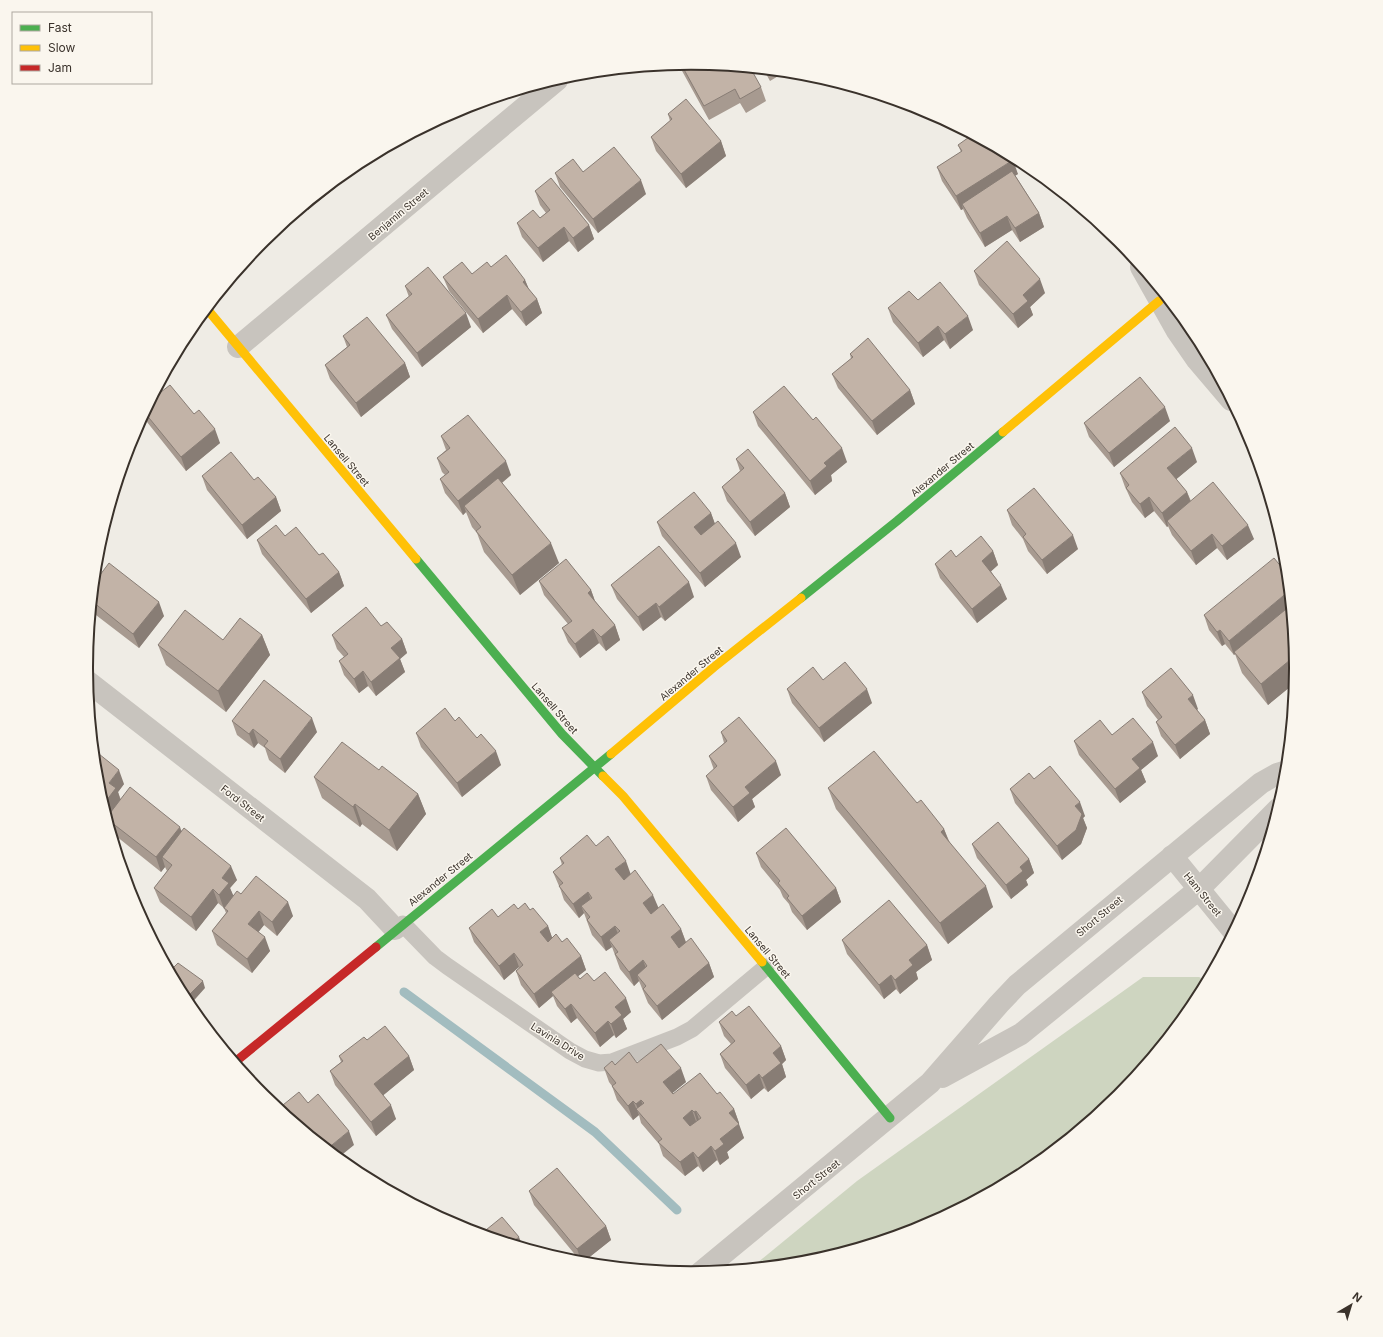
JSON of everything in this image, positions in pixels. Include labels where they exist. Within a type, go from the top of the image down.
[{"type":"street","name":"Benjamin Street","points":[[238,347],[548,88]]},
{"type":"street","points":[[1152,287],[1177,331],[1197,360],[1218,385]]},
{"type":"street","name":"Alexander Street","points":[[239,1059],[399,926],[596,767],[714,668],[897,521],[1159,300]]},
{"type":"street","name":"Lansell Street","points":[[210,313],[562,734],[623,796],[890,1118]]},
{"type":"street","name":"Ford Street","points":[[93,686],[367,899],[399,926]]},
{"type":"street","name":"Short Street","points":[[708,1267],[890,1118],[930,1083],[998,1004],[1017,985],[1261,782],[1280,773]]},
{"type":"street","name":"Short Street","points":[[930,1083],[1021,1034],[1199,889],[1272,816]]},
{"type":"street","name":"Ham Street","points":[[1172,856],[1230,928]]},
{"type":"lane","name":"Lavinia Drive","points":[[399,926],[435,958],[570,1051],[585,1059],[599,1063],[612,1062],[677,1037],[692,1029],[766,967]]},
{"type":"green space","points":[[1143,977],[1199,977],[1203,979],[1166,1033],[1115,1092],[1056,1143],[1024,1166],[991,1187],[956,1205],[921,1221],[884,1235],[846,1247],[757,1263],[857,1181]]},
{"type":"building","points":[[684,70],[731,71],[753,73],[761,87],[740,99],[735,89],[704,106]]},
{"type":"building","points":[[686,99],[721,141],[681,174],[651,137],[672,119],[668,114]]},
{"type":"building","points":[[968,138],[1010,162],[956,196],[937,167],[962,151],[958,145]]},
{"type":"building","points":[[614,147],[641,180],[593,219],[555,173],[573,159],[583,172]]},
{"type":"building","points":[[1012,171],[1039,213],[1015,228],[1007,216],[980,233],[962,204]]},
{"type":"building","points":[[551,178],[589,225],[573,238],[564,227],[538,248],[517,223],[533,210],[540,218],[550,210],[535,191]]},
{"type":"building","points":[[1007,241],[1040,279],[1023,295],[1028,301],[1013,314],[974,271]]},
{"type":"building","points":[[506,255],[525,280],[523,282],[537,299],[521,312],[507,295],[478,319],[443,277],[462,262],[472,274],[487,262],[491,267]]},
{"type":"building","points":[[428,267],[466,313],[417,353],[386,315],[412,294],[405,286]]},
{"type":"building","points":[[940,282],[968,316],[945,334],[938,326],[918,343],[888,308],[909,291],[918,300]]},
{"type":"building","points":[[367,317],[405,363],[356,403],[325,365],[350,345],[343,336]]},
{"type":"building","points":[[868,338],[910,390],[872,421],[832,374],[853,357],[850,354]]},
{"type":"building","points":[[1140,377],[1165,407],[1109,453],[1084,423]]},
{"type":"building","points":[[170,385],[194,414],[199,410],[215,429],[181,457],[149,418],[161,392]]},
{"type":"building","points":[[784,386],[813,420],[816,417],[842,448],[824,463],[827,466],[810,481],[753,412]]},
{"type":"building","points":[[468,415],[506,461],[458,501],[440,479],[449,472],[437,458],[450,448],[441,436]]},
{"type":"building","points":[[1175,427],[1192,448],[1167,468],[1187,492],[1162,513],[1149,497],[1140,504],[1126,488],[1129,485],[1120,473]]},
{"type":"building","points":[[748,449],[785,493],[750,522],[722,487],[744,468],[736,459]]},
{"type":"building","points":[[231,452],[254,480],[258,477],[276,497],[242,525],[202,476]]},
{"type":"building","points":[[498,478],[551,543],[512,575],[476,531],[481,527],[464,506]]},
{"type":"building","points":[[1213,482],[1248,525],[1222,546],[1212,534],[1191,551],[1167,521]]},
{"type":"building","points":[[1034,488],[1073,535],[1042,560],[1023,537],[1026,534],[1007,510]]},
{"type":"building","points":[[694,492],[711,513],[694,527],[701,535],[718,521],[736,543],[700,573],[657,522]]},
{"type":"building","points":[[276,525],[285,536],[296,527],[319,555],[323,553],[339,572],[306,599],[257,540]]},
{"type":"building","points":[[981,536],[993,551],[982,561],[1001,585],[972,609],[935,564],[951,550],[956,557]]},
{"type":"building","points":[[659,546],[689,582],[659,607],[656,603],[638,617],[611,585]]},
{"type":"building","points":[[1274,558],[1281,566],[1285,594],[1229,641],[1220,630],[1217,632],[1204,615]]},
{"type":"building","points":[[566,559],[591,590],[588,593],[615,625],[601,637],[593,629],[575,644],[562,628],[572,621],[539,581]]},
{"type":"building","points":[[109,563],[159,602],[133,634],[96,605],[101,574]]},
{"type":"building","points":[[366,607],[381,626],[387,622],[402,639],[391,648],[400,658],[371,682],[363,671],[354,679],[339,661],[348,654],[332,635]]},
{"type":"building","points":[[1287,608],[1290,660],[1261,684],[1234,652]]},
{"type":"building","points":[[185,610],[223,640],[240,618],[262,635],[218,691],[158,645]]},
{"type":"building","points":[[845,662],[867,689],[819,728],[787,689],[813,667],[823,680]]},
{"type":"building","points":[[1171,668],[1193,695],[1188,699],[1205,720],[1175,745],[1156,722],[1162,717],[1142,692]]},
{"type":"building","points":[[264,680],[312,718],[280,759],[264,746],[268,741],[253,729],[249,734],[232,721]]},
{"type":"building","points":[[445,708],[455,721],[459,717],[477,738],[481,734],[496,751],[457,783],[416,733]]},
{"type":"building","points":[[739,717],[776,761],[745,787],[750,793],[733,807],[706,776],[717,766],[709,756],[727,741],[721,732]]},
{"type":"building","points":[[1133,718],[1153,742],[1132,759],[1140,768],[1115,789],[1074,741],[1100,720],[1112,735]]},
{"type":"building","points":[[342,742],[379,770],[382,766],[418,794],[389,830],[355,804],[353,807],[314,777]]},
{"type":"building","points":[[874,751],[917,803],[921,800],[944,829],[941,832],[986,886],[940,923],[828,788]]},
{"type":"building","points":[[99,754],[119,770],[109,783],[116,788],[108,799]]},
{"type":"building","points":[[1050,766],[1080,802],[1075,806],[1082,814],[1076,830],[1057,846],[1010,789],[1029,773],[1034,779]]},
{"type":"building","points":[[130,787],[180,827],[156,857],[113,824],[111,812]]},
{"type":"building","points":[[998,822],[1029,859],[1020,867],[1023,871],[1006,885],[972,844]]},
{"type":"building","points":[[184,828],[231,866],[222,878],[229,883],[219,895],[213,889],[191,917],[154,888],[172,865],[162,857]]},
{"type":"building","points":[[786,828],[836,888],[802,916],[787,898],[789,896],[778,883],[780,881],[756,853]]},
{"type":"building","points":[[587,835],[596,846],[608,836],[626,861],[615,869],[624,880],[635,870],[653,895],[643,903],[651,914],[663,904],[681,929],[671,937],[679,948],[691,938],[709,963],[657,1006],[643,989],[646,986],[637,975],[647,966],[643,960],[629,972],[615,954],[618,952],[609,940],[620,931],[615,926],[601,937],[587,920],[590,917],[581,906],[592,898],[588,892],[573,904],[559,886],[563,883],[553,872],[564,863],[560,858]]},
{"type":"building","points":[[256,876],[288,902],[272,922],[259,911],[248,924],[265,937],[247,959],[212,931],[228,911],[224,908],[237,891],[241,894]]},
{"type":"building","points":[[889,900],[927,945],[909,960],[913,965],[895,980],[891,975],[879,985],[842,940]]},
{"type":"building","points":[[525,903],[530,910],[533,908],[548,926],[540,932],[548,942],[556,934],[562,942],[567,938],[581,956],[534,994],[516,971],[523,965],[514,953],[499,966],[469,928],[492,909],[498,917],[514,904],[518,909]]},
{"type":"building","points":[[178,963],[203,981],[190,994],[173,968]]},
{"type":"building","points":[[605,972],[626,998],[615,1007],[622,1015],[611,1024],[608,1021],[595,1033],[571,1004],[565,1009],[551,992],[575,973],[580,979],[587,973],[594,981]]},
{"type":"building","points":[[749,1006],[781,1046],[773,1053],[781,1063],[762,1078],[759,1074],[746,1085],[720,1054],[735,1041],[719,1022],[732,1011],[736,1016]]},
{"type":"building","points":[[385,1026],[409,1056],[374,1084],[391,1105],[371,1122],[330,1071],[343,1061],[339,1056],[364,1037],[367,1040]]},
{"type":"building","points":[[661,1044],[681,1068],[663,1082],[673,1094],[700,1073],[717,1094],[720,1092],[734,1109],[729,1113],[739,1124],[720,1139],[724,1144],[715,1151],[711,1146],[698,1158],[693,1152],[680,1162],[658,1142],[662,1139],[636,1109],[644,1103],[641,1100],[636,1104],[633,1101],[628,1106],[612,1086],[616,1083],[604,1068],[612,1061],[615,1065],[629,1052],[637,1063]],"holes":[[[692,1110],[694,1112],[696,1111],[701,1118],[690,1126],[683,1118]]]},
{"type":"building","points":[[299,1092],[308,1103],[318,1094],[349,1131],[331,1146],[283,1105]]},
{"type":"building","points":[[557,1168],[606,1226],[577,1249],[529,1191]]},
{"type":"building","points":[[502,1217],[519,1237],[515,1240],[486,1230]]},
{"type":"waterway","points":[[404,992],[595,1132],[677,1210]]},
{"type":"traffic: fast","points":[[801,598],[897,521],[1003,432]]},
{"type":"traffic: fast","points":[[416,559],[562,734],[603,776]]},
{"type":"traffic: fast","points":[[376,947],[611,754]]},
{"type":"traffic: fast","points":[[762,962],[890,1118]]},
{"type":"traffic: slow","points":[[1003,432],[1159,301]]},
{"type":"traffic: slow","points":[[210,313],[416,559]]},
{"type":"traffic: slow","points":[[611,754],[714,667],[801,598]]},
{"type":"traffic: slow","points":[[603,776],[623,796],[762,962]]},
{"type":"traffic: jam","points":[[239,1059],[376,947]]}]
